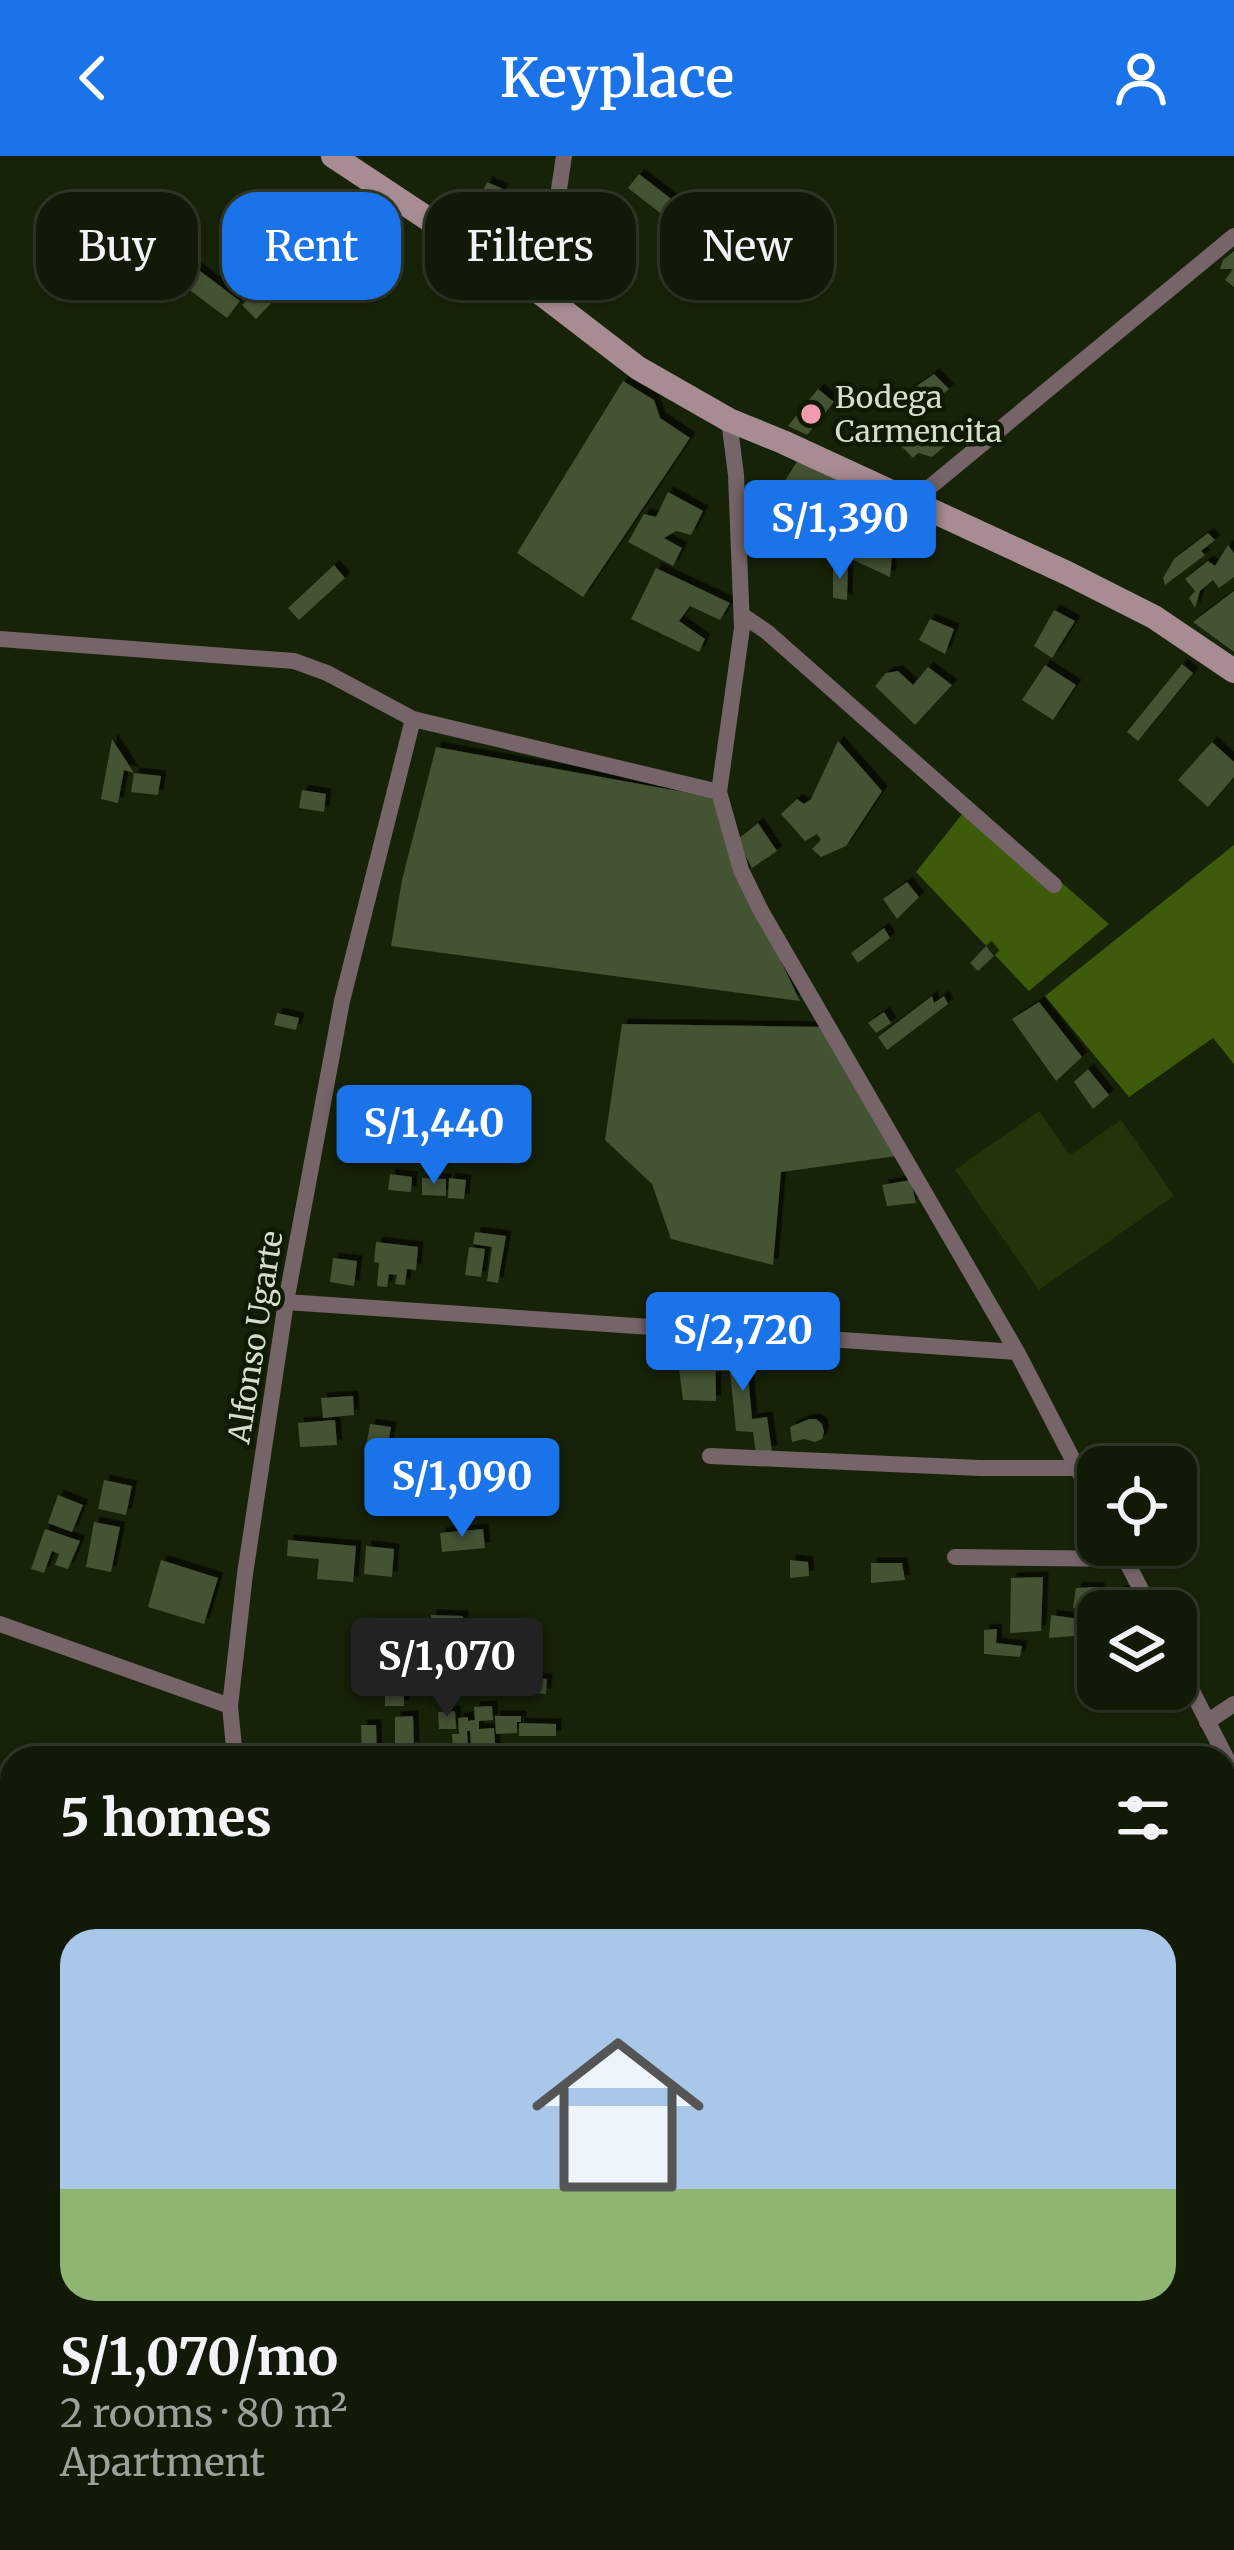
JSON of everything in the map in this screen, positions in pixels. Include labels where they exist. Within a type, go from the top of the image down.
[{"type":"main road","points":[[333,156],[425,217]]},
{"type":"main road","points":[[550,300],[638,368],[729,420],[1067,572],[1154,617],[1234,671]]},
{"type":"street","points":[[559,192],[565,156]]},
{"type":"street","points":[[914,501],[1234,236]]},
{"type":"street","points":[[710,1456],[1076,1468],[1017,1352],[741,870],[719,792],[742,615],[729,420]]},
{"type":"street","points":[[742,615],[1054,885]]},
{"type":"street","points":[[0,639],[294,661],[327,673],[413,719],[719,792]]},
{"type":"street","name":"Alfonso Ugarte","points":[[234,1746],[230,1706],[245,1574],[286,1302],[342,1000],[413,719]]},
{"type":"street","points":[[286,1302],[1017,1352]]},
{"type":"street","points":[[955,1557],[1077,1553]]},
{"type":"street","points":[[0,1624],[230,1706]]},
{"type":"street","points":[[1197,1702],[1220,1746]]},
{"type":"street","points":[[1207,1722],[1234,1704]]},
{"type":"green space","points":[[971,803],[1109,924],[1029,991],[916,872]]},
{"type":"green space","points":[[1234,845],[1234,1064],[1213,1038],[1129,1097],[1045,996]]},
{"type":"green space","points":[[1039,1111],[1070,1155],[1121,1120],[1174,1196],[1039,1290],[955,1170]]},
{"type":"building","points":[[639,174],[662,192],[660,213],[636,192],[628,188]]},
{"type":"building","points":[[487,182],[503,189],[502,192],[483,192]]},
{"type":"building","points":[[1234,251],[1234,287],[1225,280],[1233,269],[1220,269]]},
{"type":"building","points":[[198,270],[222,288],[222,300],[240,301],[227,318],[198,296]]},
{"type":"building","points":[[247,300],[274,300],[256,319],[242,305]]},
{"type":"building","points":[[934,374],[949,389],[913,418],[895,401]]},
{"type":"building","points":[[623,381],[654,400],[660,418],[690,438],[583,597],[517,553]]},
{"type":"building","name":"Bodega Carmencita","points":[[818,389],[834,402],[807,435],[788,426]]},
{"type":"building","points":[[912,432],[926,441],[937,437],[945,446],[932,457],[918,453],[913,458],[901,446]]},
{"type":"building","points":[[800,457],[878,485],[870,518],[790,493],[784,503],[770,507],[770,488],[781,487]]},
{"type":"building","points":[[668,492],[703,511],[691,535],[676,531],[664,538],[682,548],[673,566],[628,542],[644,514],[656,517]]},
{"type":"building","points":[[800,510],[820,522],[808,541],[788,526]]},
{"type":"building","points":[[852,516],[894,536],[890,577],[847,557]]},
{"type":"building","points":[[1208,533],[1215,540],[1201,551],[1205,555],[1165,585],[1163,578],[1174,559]]},
{"type":"building","points":[[1228,545],[1234,553],[1234,577],[1219,588],[1213,580],[1200,591],[1195,608],[1189,598],[1195,591],[1185,579],[1208,561],[1215,566]]},
{"type":"building","points":[[848,564],[847,600],[833,598],[833,566]]},
{"type":"building","points":[[334,565],[345,578],[299,620],[288,608]]},
{"type":"building","points":[[656,568],[730,603],[720,620],[690,606],[679,621],[705,639],[699,652],[631,619]]},
{"type":"building","points":[[1234,591],[1234,652],[1193,622]]},
{"type":"building","points":[[1054,610],[1075,621],[1052,658],[1034,646]]},
{"type":"building","points":[[930,619],[954,629],[945,654],[919,640]]},
{"type":"building","points":[[1182,664],[1193,673],[1138,741],[1127,732]]},
{"type":"building","points":[[1045,665],[1076,685],[1053,720],[1022,700]]},
{"type":"building","points":[[928,667],[952,685],[915,725],[875,686],[886,673],[898,671],[913,685]]},
{"type":"building","points":[[112,739],[134,773],[124,770],[118,803],[101,799]]},
{"type":"building","points":[[838,741],[882,791],[846,846],[821,857],[812,849],[821,840],[817,834],[805,841],[781,814],[797,799],[804,804],[811,799]]},
{"type":"building","points":[[1212,742],[1234,762],[1234,777],[1208,807],[1178,780]]},
{"type":"building","points":[[436,747],[717,798],[729,853],[800,1001],[391,946],[402,880]]},
{"type":"building","points":[[134,773],[161,776],[158,795],[131,792]]},
{"type":"building","points":[[302,790],[326,794],[324,812],[299,808]]},
{"type":"building","points":[[758,823],[777,851],[752,868],[737,840]]},
{"type":"building","points":[[907,882],[919,897],[897,919],[883,899]]},
{"type":"building","points":[[884,928],[890,938],[858,963],[851,953]]},
{"type":"building","points":[[986,946],[994,956],[978,971],[970,963]]},
{"type":"building","points":[[932,996],[934,1003],[944,996],[948,1004],[887,1050],[878,1037]]},
{"type":"building","points":[[1039,1002],[1082,1057],[1056,1081],[1012,1019]]},
{"type":"building","points":[[884,1012],[891,1023],[876,1033],[868,1023]]},
{"type":"building","points":[[277,1013],[299,1018],[296,1030],[274,1025]]},
{"type":"building","points":[[622,1024],[828,1027],[897,1156],[781,1172],[773,1265],[671,1239],[652,1184],[605,1140]]},
{"type":"building","points":[[1088,1069],[1109,1095],[1093,1109],[1074,1082]]},
{"type":"building","points":[[390,1174],[412,1177],[411,1192],[388,1190]]},
{"type":"building","points":[[422,1178],[446,1179],[446,1196],[422,1195]]},
{"type":"building","points":[[449,1178],[466,1180],[464,1199],[448,1198]]},
{"type":"building","points":[[911,1180],[916,1203],[887,1206],[882,1185]]},
{"type":"building","points":[[475,1232],[506,1236],[498,1283],[487,1281],[492,1247],[473,1244]]},
{"type":"building","points":[[376,1242],[418,1247],[416,1270],[407,1269],[405,1285],[395,1284],[397,1275],[389,1274],[387,1287],[377,1286]]},
{"type":"building","points":[[469,1247],[485,1249],[481,1277],[465,1275]]},
{"type":"building","points":[[333,1258],[357,1261],[354,1286],[330,1282]]},
{"type":"building","points":[[675,1337],[715,1339],[716,1401],[683,1400]]},
{"type":"building","points":[[731,1340],[745,1342],[752,1419],[767,1417],[772,1451],[756,1453],[753,1432],[736,1431],[730,1371],[715,1371],[718,1348],[729,1347]]},
{"type":"building","points":[[353,1396],[354,1415],[323,1418],[321,1398]]},
{"type":"building","points":[[809,1419],[822,1424],[822,1439],[792,1442],[790,1427]]},
{"type":"building","points":[[335,1420],[337,1445],[300,1447],[298,1423]]},
{"type":"building","points":[[370,1424],[391,1427],[387,1451],[366,1447]]},
{"type":"building","points":[[104,1480],[132,1486],[126,1515],[98,1509]]},
{"type":"building","points":[[58,1495],[83,1505],[72,1532],[48,1523]]},
{"type":"building","points":[[94,1522],[120,1527],[111,1572],[86,1567]]},
{"type":"building","points":[[45,1529],[80,1541],[68,1569],[55,1565],[59,1554],[52,1551],[44,1573],[31,1569]]},
{"type":"building","points":[[483,1529],[485,1548],[442,1552],[440,1533]]},
{"type":"building","points":[[288,1540],[356,1546],[353,1582],[317,1579],[319,1559],[287,1556]]},
{"type":"building","points":[[366,1546],[394,1549],[392,1577],[364,1574]]},
{"type":"building","points":[[161,1560],[218,1578],[204,1624],[148,1607]]},
{"type":"building","points":[[790,1560],[808,1562],[809,1576],[790,1578]]},
{"type":"building","points":[[871,1563],[902,1563],[905,1580],[871,1583]]},
{"type":"building","points":[[1043,1577],[1041,1631],[1010,1633],[1011,1578]]},
{"type":"building","points":[[1076,1588],[1099,1590],[1077,1590],[1077,1608],[1073,1608]]},
{"type":"building","points":[[431,1615],[463,1616],[463,1651],[430,1650]]},
{"type":"building","points":[[1051,1615],[1077,1619],[1077,1636],[1049,1638]]},
{"type":"building","points":[[997,1629],[996,1643],[1022,1646],[1020,1657],[984,1654],[984,1630]]},
{"type":"building","points":[[449,1652],[450,1668],[432,1668],[431,1653]]},
{"type":"building","points":[[385,1666],[404,1666],[404,1706],[385,1706]]},
{"type":"building","points":[[485,1674],[547,1679],[546,1694],[483,1689]]},
{"type":"building","points":[[492,1706],[493,1720],[479,1721],[479,1729],[494,1728],[495,1746],[471,1746],[467,1731],[468,1746],[453,1746],[452,1734],[459,1734],[458,1718],[475,1720],[474,1707]]},
{"type":"building","points":[[455,1711],[456,1729],[439,1729],[438,1712]]},
{"type":"building","points":[[413,1716],[414,1746],[395,1746],[395,1717]]},
{"type":"building","points":[[495,1716],[521,1716],[517,1733],[496,1734]]},
{"type":"building","points":[[519,1723],[556,1724],[556,1736],[519,1736]]},
{"type":"building","points":[[361,1725],[376,1725],[377,1746],[362,1746]]},
{"type":"place","name":"Bodega Carmencita","points":[[811,414]]}]
